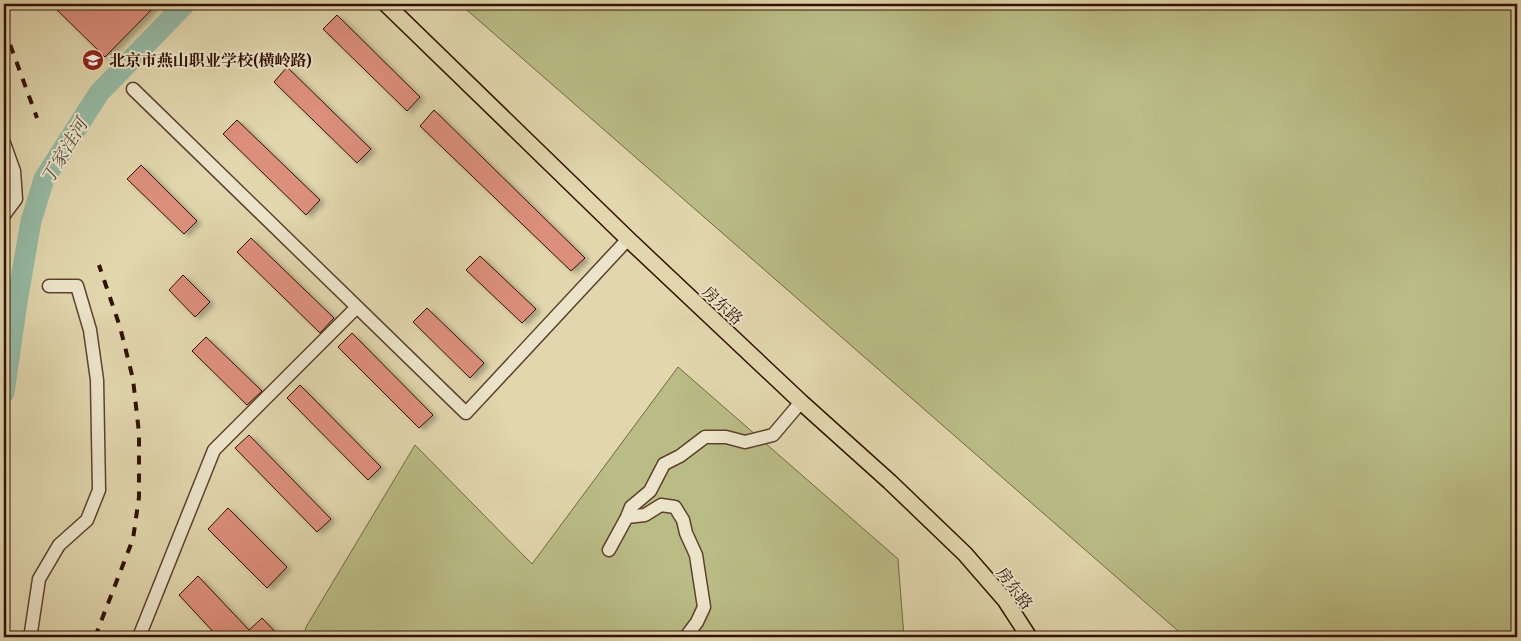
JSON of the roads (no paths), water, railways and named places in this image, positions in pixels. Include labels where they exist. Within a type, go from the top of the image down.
[{"type":"main road","name":"房东路","points":[[386,4],[628,239],[965,554],[1005,600],[1029,637]]},
{"type":"street","points":[[133,89],[466,413],[628,239]]},
{"type":"street","points":[[4,143],[14,170],[16,199],[4,215]]},
{"type":"street","points":[[32,637],[31,632],[39,579],[60,545],[87,520],[98,490],[97,380],[90,330],[77,286],[49,286]]},
{"type":"street","points":[[139,637],[214,450],[356,307]]},
{"type":"street","points":[[609,550],[631,507],[650,491],[664,464],[680,456],[705,437],[726,437],[745,442],[773,436],[801,402]]},
{"type":"street","points":[[626,517],[645,515],[661,505],[675,507],[684,520],[686,534],[696,555],[704,607],[697,622],[688,634],[689,637]]},
{"type":"waterway","name":"丁家洼河","points":[[4,393],[31,221],[44,179],[99,93],[185,4]]},
{"type":"railway","points":[[4,28],[37,118]]},
{"type":"railway","points":[[95,637],[133,539],[139,497],[139,433],[133,379],[120,327],[99,265]]},
{"type":"place","name":"北京市燕山职业学校(横岭路)","points":[[93,60]]}]
